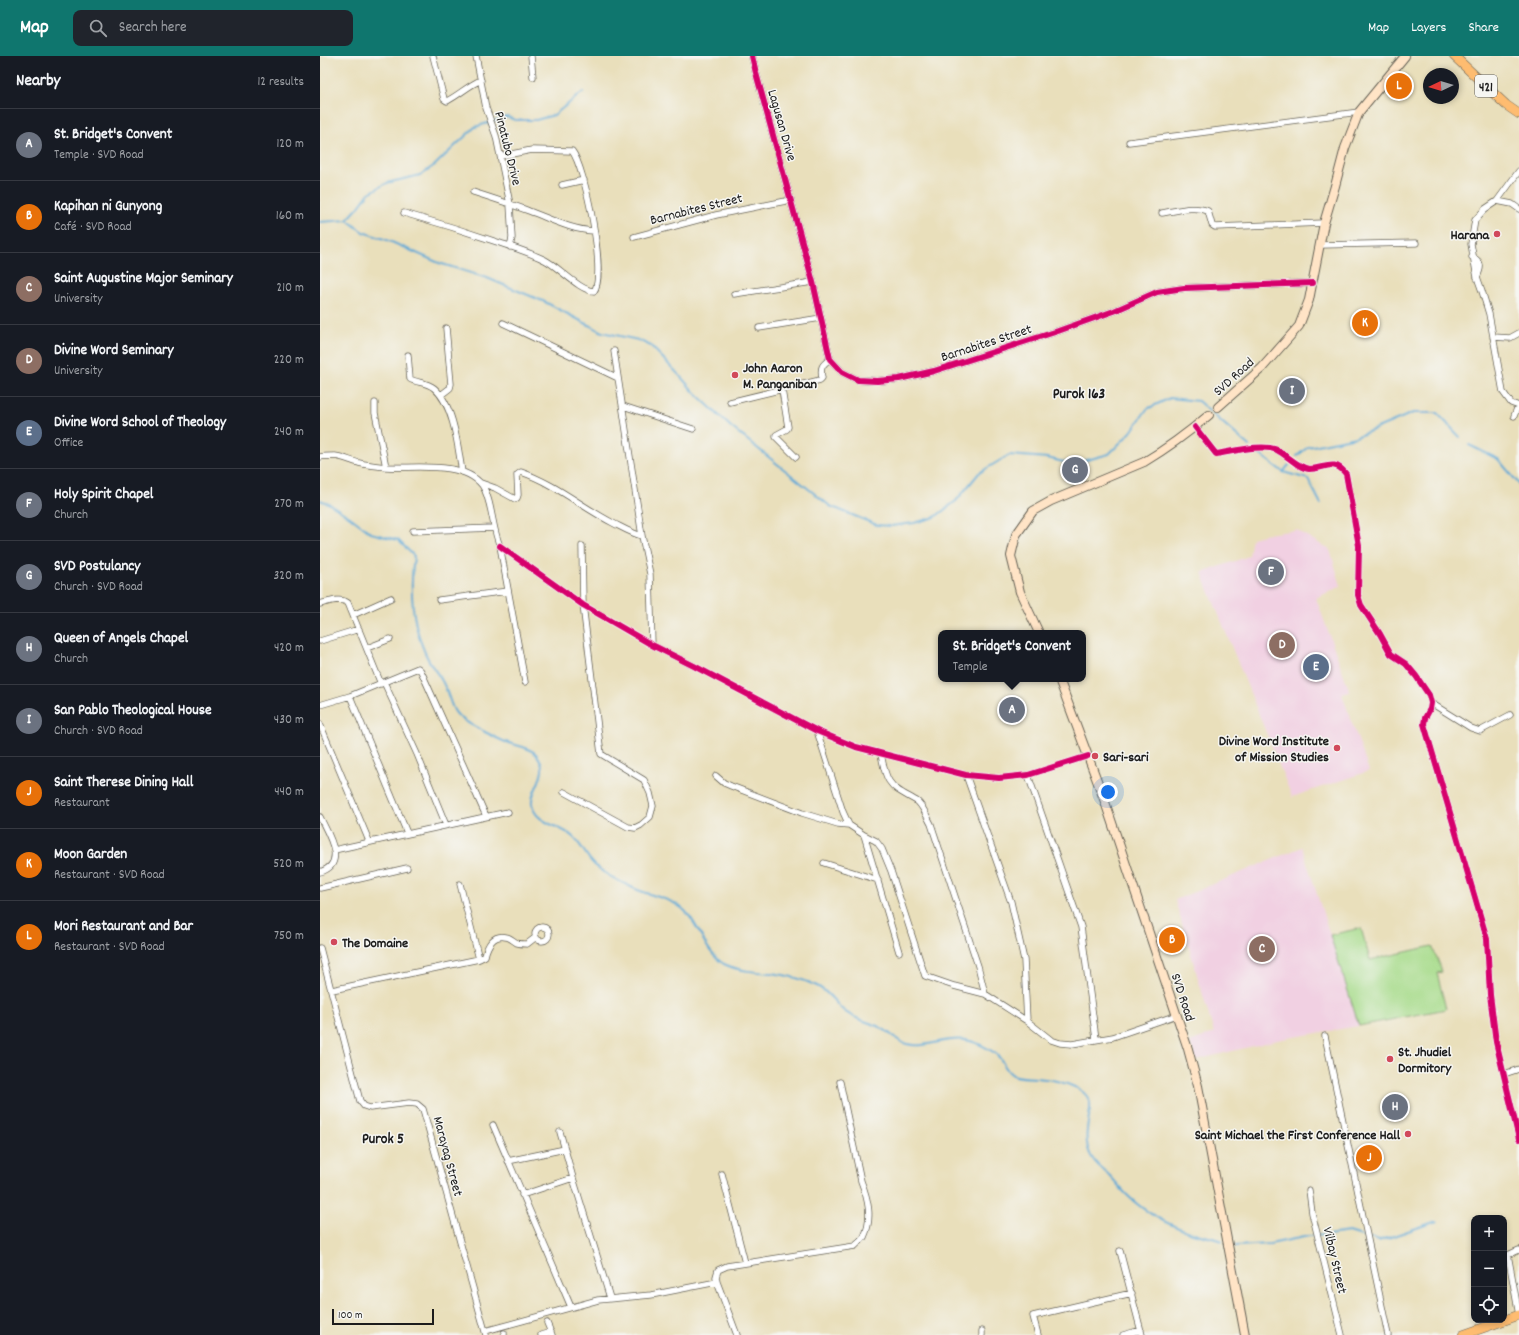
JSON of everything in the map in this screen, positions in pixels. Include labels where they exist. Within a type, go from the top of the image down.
[{"type":"main road","name":"SVD Road","points":[[1218,407],[1262,368],[1299,326],[1307,308],[1324,223],[1345,148],[1359,112],[1405,56]]},
{"type":"main road","name":"421","points":[[1454,56],[1506,105],[1519,114]]},
{"type":"main road","name":"SVD Road","points":[[1038,630],[1020,592],[1011,556],[1016,535],[1033,511],[1051,501],[1144,462],[1195,427],[1209,415]]},
{"type":"main road","name":"SVD Road","points":[[1060,682],[1088,756],[1176,1015],[1198,1086],[1245,1335]]},
{"type":"main road","points":[[1463,1335],[1519,1315]]},
{"type":"street","points":[[433,56],[444,99],[447,101],[455,97],[471,84],[481,80]]},
{"type":"street","name":"Pinatubo Drive","points":[[476,56],[486,108],[501,156],[510,204],[512,238],[510,247]]},
{"type":"street","points":[[531,56],[533,77]]},
{"type":"street","name":"Lagusan Drive","points":[[752,56],[791,200]]},
{"type":"street","points":[[1129,142],[1359,112]]},
{"type":"street","points":[[404,213],[463,230],[550,263],[581,286],[594,291],[596,287],[597,275],[596,243],[582,170],[572,151],[532,150],[501,156]]},
{"type":"street","points":[[1514,416],[1519,406],[1511,403],[1503,392],[1489,314],[1477,277],[1472,257],[1471,244],[1475,220],[1485,209],[1497,201],[1519,171]]},
{"type":"street","points":[[562,186],[584,180]]},
{"type":"street","points":[[473,192],[510,204],[567,226],[582,230],[594,231]]},
{"type":"street","points":[[730,402],[820,380],[822,378],[820,369],[830,359],[813,282],[791,200]]},
{"type":"street","name":"Barnabites Street","points":[[634,237],[716,215],[791,200]]},
{"type":"street","points":[[1497,201],[1512,204],[1519,208]]},
{"type":"street","points":[[1162,213],[1188,209],[1204,209],[1208,211],[1212,225],[1215,227],[1324,223]]},
{"type":"street","points":[[1320,245],[1416,243]]},
{"type":"street","points":[[734,294],[813,282]]},
{"type":"street","name":"Barnabites Street","points":[[830,359],[842,372],[858,380],[876,381],[899,379],[941,369],[1058,331],[1114,311],[1157,292],[1184,288],[1313,283]]},
{"type":"street","points":[[759,328],[821,318]]},
{"type":"street","points":[[503,323],[618,378]]},
{"type":"street","points":[[441,395],[450,388],[451,384],[446,328]]},
{"type":"street","points":[[1492,337],[1510,338],[1519,333]]},
{"type":"street","points":[[614,351],[642,536],[650,574],[652,645]]},
{"type":"street","points":[[408,355],[410,379],[432,386],[441,395],[455,433],[462,472]]},
{"type":"street","points":[[782,390],[788,427],[776,435],[776,438],[796,457]]},
{"type":"street","points":[[375,403],[386,467]]},
{"type":"street","points":[[623,406],[693,429]]},
{"type":"street","name":"SVD Road","points":[[1209,415],[1218,407]]},
{"type":"street","points":[[1195,427],[1216,454],[1258,448],[1276,449],[1302,467],[1309,469],[1334,465],[1341,467],[1346,474],[1359,546],[1358,594],[1361,605],[1391,654],[1406,664],[1429,695],[1431,703],[1430,709],[1425,718],[1424,724],[1486,939],[1490,995],[1496,1042],[1519,1139]]},
{"type":"street","points":[[320,457],[336,456],[359,463],[386,467],[444,468],[462,472],[480,483],[495,488],[515,499],[518,495],[517,475],[521,472],[566,494],[592,512],[633,534],[642,536]]},
{"type":"street","points":[[480,483],[487,495],[494,528],[500,546],[525,682]]},
{"type":"street","points":[[413,531],[494,528]]},
{"type":"street","points":[[500,546],[583,605],[652,645],[817,731],[856,747],[966,775],[999,778],[1028,775],[1088,756]]},
{"type":"street","points":[[564,792],[628,828],[635,828],[641,825],[650,817],[652,806],[650,793],[644,780],[601,754],[583,605],[582,546]]},
{"type":"street","points":[[439,600],[508,591]]},
{"type":"street","points":[[353,614],[391,598]]},
{"type":"street","points":[[320,604],[345,600],[348,603],[366,648],[417,754],[446,825]]},
{"type":"street","points":[[320,641],[359,630]]},
{"type":"street","points":[[366,648],[390,638]]},
{"type":"street","points":[[320,705],[350,696],[383,683],[414,668],[418,668],[421,671],[486,816]]},
{"type":"street","points":[[350,696],[407,833]]},
{"type":"street","points":[[1431,703],[1471,728],[1480,731],[1510,715]]},
{"type":"street","points":[[320,724],[369,841]]},
{"type":"street","points":[[817,731],[843,812],[849,825]]},
{"type":"street","points":[[881,754],[885,773],[890,782],[899,791],[918,803],[931,824],[978,966],[985,994]]},
{"type":"street","points":[[966,775],[1011,902],[1024,960],[1027,1021]]},
{"type":"street","points":[[1028,775],[1081,927],[1096,1039]]},
{"type":"street","points":[[716,776],[724,783],[802,813],[838,824],[849,825],[876,841],[882,849],[892,871],[925,976],[954,986],[985,994],[1027,1021],[1051,1040],[1060,1043],[1072,1044],[1113,1037],[1176,1015]]},
{"type":"street","points":[[334,850],[369,841],[508,812]]},
{"type":"street","points":[[320,816],[334,850],[332,864],[328,870],[320,872]]},
{"type":"street","points":[[864,835],[899,952]]},
{"type":"street","points":[[824,863],[878,880]]},
{"type":"street","points":[[320,888],[408,868]]},
{"type":"street","points":[[460,884],[480,959]]},
{"type":"street","points":[[332,990],[480,959],[485,956],[486,949],[490,942],[496,938],[507,937],[517,943],[527,944],[536,937]]},
{"type":"street","name":"Marayag Street","points":[[320,948],[360,1101],[364,1106],[370,1108],[409,1103],[417,1104],[423,1109],[485,1333]]},
{"type":"street","points":[[1325,1036],[1388,1335]]},
{"type":"street","points":[[1504,1074],[1519,1069]]},
{"type":"street","points":[[737,1335],[717,1282],[716,1277],[718,1270],[727,1266],[855,1246],[864,1238],[870,1214],[867,1195],[861,1181],[840,1082]]},
{"type":"street","points":[[493,1125],[571,1307]]},
{"type":"street","points":[[560,1132],[610,1298]]},
{"type":"street","points":[[508,1162],[565,1149]]},
{"type":"street","points":[[722,1174],[745,1263]]},
{"type":"street","points":[[522,1195],[573,1178]]},
{"type":"street","name":"Vilbay Street","points":[[1309,1190],[1312,1213],[1320,1240],[1342,1335]]},
{"type":"street","points":[[1519,1250],[1508,1255],[1519,1315]]},
{"type":"street","points":[[1120,1251],[1142,1333],[1124,1335]]},
{"type":"street","points":[[485,1333],[571,1307],[610,1298],[651,1295],[717,1282]]},
{"type":"street","points":[[1038,1335],[1034,1316],[1132,1293]]},
{"type":"street","points":[[541,1335],[551,1334],[547,1323]]},
{"type":"shaded area","points":[[1297,530],[1330,550],[1341,586],[1316,598],[1350,692],[1342,694],[1369,771],[1292,797],[1202,573],[1249,556],[1252,538],[1267,534]]},
{"type":"shaded area","points":[[1302,847],[1359,1026],[1282,1039],[1196,1060],[1190,1042],[1214,1033],[1175,900]]},
{"type":"green space","points":[[1361,928],[1370,960],[1432,946],[1442,972],[1437,973],[1446,1009],[1359,1026],[1330,935]]},
{"type":"waterway","points":[[347,220],[369,193],[387,183],[420,175],[435,165],[475,127],[507,117],[515,120],[536,120],[554,115],[583,92]]},
{"type":"waterway","points":[[320,222],[347,220],[363,232],[387,240],[439,263],[487,278],[545,302],[602,332],[638,340],[651,346],[695,393],[731,427],[830,506],[877,525],[891,526],[914,523],[935,517],[956,501],[979,473],[1009,455],[1047,458],[1072,464],[1109,454],[1131,432],[1147,409],[1170,398],[1198,401],[1249,446]]},
{"type":"waterway","points":[[1297,456],[1308,447],[1356,437],[1413,413],[1437,413],[1460,437]]},
{"type":"waterway","points":[[1469,445],[1498,459],[1519,484]]},
{"type":"waterway","points":[[1258,453],[1283,472],[1308,479],[1321,504]]},
{"type":"waterway","points":[[1283,472],[1289,465]]},
{"type":"waterway","points":[[320,500],[328,503],[350,517],[371,533],[398,540],[414,556],[412,596],[415,623],[423,648],[429,661],[443,683],[455,712],[470,724],[491,735],[503,741],[524,747],[536,754],[541,762],[542,770],[532,800],[533,807],[537,815],[541,819],[565,831],[573,837],[595,865],[610,876],[631,887],[679,906],[695,924],[712,953],[724,964],[741,970],[771,973],[801,979],[821,988],[847,1013],[881,1028],[903,1043],[922,1045],[959,1039],[970,1041],[995,1053],[1008,1071],[1013,1075],[1052,1080],[1077,1088],[1088,1097],[1090,1102],[1087,1142],[1090,1154],[1096,1164],[1139,1206],[1154,1216],[1187,1231],[1222,1241]]},
{"type":"waterway","points":[[1370,1238],[1379,1241],[1437,1221]]},
{"type":"waterway","points":[[1236,1246],[1270,1244],[1309,1236],[1349,1232],[1365,1237]]},
{"type":"cycle path","points":[[752,56],[813,282],[830,359],[842,372],[858,380],[877,381],[899,379],[934,371],[1058,331],[1114,311],[1157,292],[1184,288],[1313,283]]},
{"type":"cycle path","points":[[1195,427],[1216,454],[1264,447],[1271,448],[1281,452],[1305,468],[1315,469],[1333,465],[1342,469],[1346,474],[1359,546],[1358,595],[1361,605],[1391,654],[1406,664],[1429,695],[1431,703],[1430,709],[1425,718],[1424,724],[1487,939],[1490,995],[1496,1042],[1519,1139]]},
{"type":"cycle path","points":[[500,546],[583,605],[652,645],[817,731],[856,747],[966,775],[999,778],[1028,775],[1088,756]]},
{"type":"place","name":"Mori Restaurant and Bar","points":[[1399,86]]},
{"type":"place","name":"Harana","points":[[1497,234]]},
{"type":"place","name":"Moon Garden","points":[[1365,323]]},
{"type":"place","name":"John Aaron M. Panganiban","points":[[735,375]]},
{"type":"place","name":"San Pablo Theological House","points":[[1292,391]]},
{"type":"place","name":"SVD Postulancy","points":[[1075,470]]},
{"type":"place","name":"Holy Spirit Chapel","points":[[1271,572]]},
{"type":"place","name":"Divine Word Seminary","points":[[1282,645]]},
{"type":"place","name":"Divine Word School of Theology","points":[[1316,667]]},
{"type":"place","name":"St. Bridget's Convent","points":[[1012,710]]},
{"type":"place","name":"Divine Word Institute of Mission Studies","points":[[1337,748]]},
{"type":"place","name":"Sari-sari","points":[[1095,756]]},
{"type":"place","name":"Kapihan ni Gunyong","points":[[1172,940]]},
{"type":"place","name":"The Domaine","points":[[334,942]]},
{"type":"place","name":"Saint Augustine Major Seminary","points":[[1262,949]]},
{"type":"place","name":"St. Jhudiel Dormitory","points":[[1390,1059]]},
{"type":"place","name":"Queen of Angels Chapel","points":[[1395,1107]]},
{"type":"place","name":"Saint Michael the First Conference Hall","points":[[1408,1134]]},
{"type":"place","name":"Saint Therese Dining Hall","points":[[1369,1158]]},
{"type":"district","name":"Purok 163","points":[[1079,393]]},
{"type":"district","name":"Purok 5","points":[[383,1138]]}]
